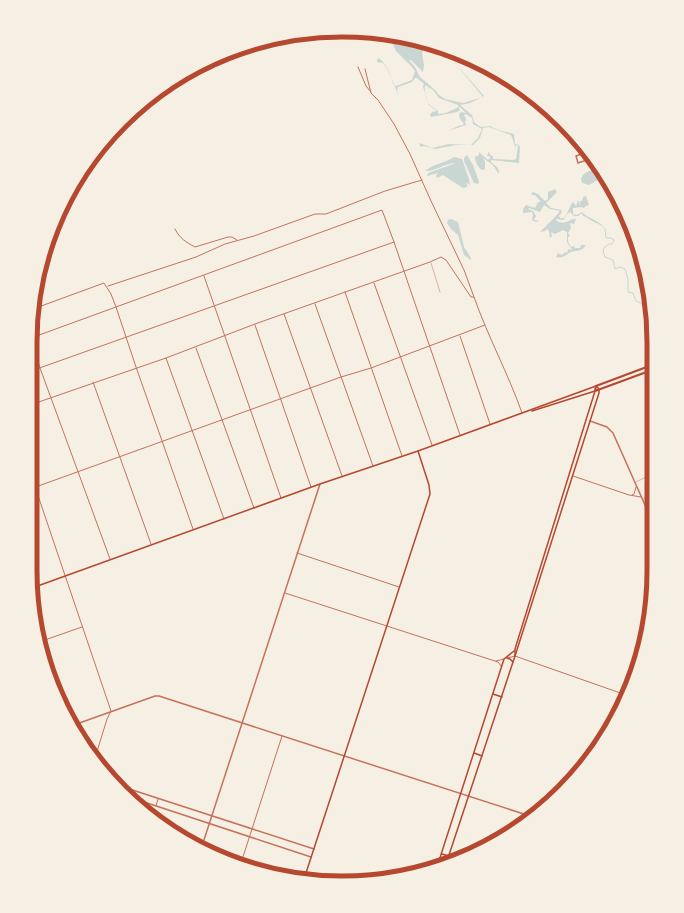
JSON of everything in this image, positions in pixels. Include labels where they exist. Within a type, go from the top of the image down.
[{"type":"main road","points":[[38,586],[320,484],[460,436],[647,367]]},
{"type":"main road","points":[[522,413],[599,390],[647,372]]},
{"type":"main road","points":[[596,386],[599,390]]},
{"type":"main road","points":[[554,530],[596,386]]},
{"type":"main road","points":[[442,854],[449,856],[502,697],[599,390]]},
{"type":"main road","points":[[305,873],[430,494],[429,485],[418,451]]},
{"type":"main road","points":[[515,656],[515,649],[527,616]]},
{"type":"main road","points":[[440,860],[501,668],[506,658],[515,649]]},
{"type":"main road","points":[[506,658],[513,662]]},
{"type":"main road","points":[[493,694],[502,697]]},
{"type":"main road","points":[[474,753],[482,756]]},
{"type":"street","points":[[358,67],[366,86],[378,100],[394,124],[410,154],[464,270],[485,325],[522,413]]},
{"type":"street","points":[[365,69],[371,93]]},
{"type":"street","points":[[582,154],[576,156],[578,163],[587,160]]},
{"type":"street","points":[[107,286],[196,256],[225,244],[254,236],[315,214],[326,214],[385,191],[422,180]]},
{"type":"street","points":[[37,336],[382,210],[460,436]]},
{"type":"street","points":[[175,229],[178,236],[195,247],[228,237],[232,237],[237,240]]},
{"type":"street","points":[[37,369],[125,336],[394,242]]},
{"type":"street","points":[[37,402],[136,367],[166,358],[255,324],[441,257],[446,260],[471,297],[474,297]]},
{"type":"street","points":[[204,276],[252,410],[281,498]]},
{"type":"street","points":[[374,282],[432,446]]},
{"type":"street","points":[[40,307],[104,283],[107,286],[116,307],[193,530]]},
{"type":"street","points":[[345,292],[402,456]]},
{"type":"street","points":[[314,304],[373,466]]},
{"type":"street","points":[[284,314],[312,388],[342,477]]},
{"type":"street","points":[[255,324],[312,487]]},
{"type":"street","points":[[37,487],[223,421],[341,377],[371,368],[485,325]]},
{"type":"street","points":[[460,335],[490,424]]},
{"type":"street","points":[[196,347],[254,508]]},
{"type":"street","points":[[37,358],[110,560]]},
{"type":"street","points":[[166,358],[224,519]]},
{"type":"street","points":[[93,382],[121,457],[151,545]]},
{"type":"street","points":[[590,420],[607,427],[613,433],[647,510]]},
{"type":"street","points":[[572,476],[629,495],[641,497]]},
{"type":"street","points":[[203,843],[320,484]]},
{"type":"street","points":[[629,495],[634,494],[636,486]]},
{"type":"street","points":[[37,490],[111,711],[97,752]]},
{"type":"street","points":[[297,553],[399,587]]},
{"type":"street","points":[[284,593],[500,663],[501,668]]},
{"type":"street","points":[[45,640],[83,627]]},
{"type":"street","points":[[494,661],[515,656],[622,693]]},
{"type":"street","points":[[78,723],[155,696],[159,696],[526,815]]},
{"type":"street","points":[[242,859],[282,736]]},
{"type":"street","points":[[128,789],[314,849]]},
{"type":"street","points":[[156,806],[158,799]]},
{"type":"street","points":[[143,802],[311,856]]},
{"type":"lane","points":[[430,262],[440,292]]},
{"type":"lane","points":[[634,482],[647,476]]},
{"type":"lane","points":[[642,500],[647,498]]},
{"type":"shaded area","points":[[391,41],[424,48],[422,53],[424,65],[423,72],[411,60],[409,60],[415,67],[420,77],[445,99],[463,103],[480,98],[470,103],[460,105],[472,115],[474,122],[479,126],[490,126],[498,130],[514,134],[515,144],[519,145],[520,148],[519,163],[491,160],[491,162],[498,168],[498,173],[493,165],[483,158],[485,162],[485,169],[482,170],[475,159],[475,157],[479,155],[479,152],[488,160],[491,157],[487,156],[489,151],[490,155],[493,156],[493,159],[516,159],[518,146],[516,145],[515,149],[511,135],[489,127],[483,128],[480,138],[473,145],[471,145],[478,138],[482,129],[473,124],[472,118],[466,114],[464,115],[466,125],[448,131],[464,124],[460,119],[459,114],[461,112],[466,113],[460,107],[460,110],[457,112],[431,117],[430,115],[432,112],[437,111],[429,105],[428,102],[438,111],[438,114],[446,113],[459,107],[458,105],[439,98],[433,90],[425,85],[425,94],[423,87],[424,84],[417,78],[415,78],[412,82],[398,87],[397,91],[399,97],[394,85],[396,86],[412,80],[415,71],[396,51]]},
{"type":"shaded area","points":[[450,57],[484,96],[483,97]]},
{"type":"shaded area","points":[[379,58],[386,66],[392,79],[383,63],[377,62]]},
{"type":"shaded area","points":[[420,143],[432,148],[449,144],[471,145],[456,145],[435,149],[424,146],[421,147],[419,144]]},
{"type":"shaded area","points":[[467,155],[473,165],[479,182],[478,184],[474,183],[464,161],[464,158]]},
{"type":"shaded area","points":[[454,157],[462,159],[470,186],[467,182],[467,187],[463,188],[443,175],[437,178],[436,176],[438,173],[427,176],[428,173],[456,163],[425,171]]},
{"type":"shaded area","points":[[594,170],[600,179],[589,185],[582,183],[581,179],[583,175]]},
{"type":"shaded area","points":[[555,189],[557,192],[546,203],[551,208],[561,210],[562,212],[559,216],[560,218],[564,219],[573,202],[576,206],[578,200],[580,205],[580,201],[582,201],[583,197],[586,196],[589,205],[584,208],[573,208],[573,214],[577,215],[582,212],[601,224],[606,230],[601,225],[583,216],[582,213],[578,216],[574,216],[570,212],[564,220],[556,219],[558,222],[562,223],[576,219],[574,224],[570,223],[571,228],[568,233],[570,236],[568,237],[568,241],[571,247],[574,246],[575,248],[580,248],[581,245],[586,245],[581,250],[571,252],[560,257],[556,257],[558,253],[562,255],[565,252],[567,253],[568,249],[572,250],[567,242],[567,232],[563,230],[555,234],[551,232],[552,236],[550,238],[549,231],[547,229],[540,232],[560,211],[550,209],[544,205],[540,212],[529,208],[528,209],[533,211],[536,216],[534,220],[539,221],[536,222],[532,220],[532,212],[523,213],[523,209],[526,205],[535,208],[538,202],[541,202],[535,195],[531,195],[533,192],[538,194],[545,201],[548,199],[548,192]]},
{"type":"shaded area","points":[[451,219],[458,222],[464,247],[471,260],[464,255],[458,235],[447,223],[448,220]]},
{"type":"waterway","points":[[605,229],[606,238],[611,238],[614,240],[612,244],[609,244],[604,248],[603,251],[605,257],[613,260],[615,269],[620,267],[625,269],[628,279],[628,292],[633,293],[636,301],[641,303],[645,307]]}]
